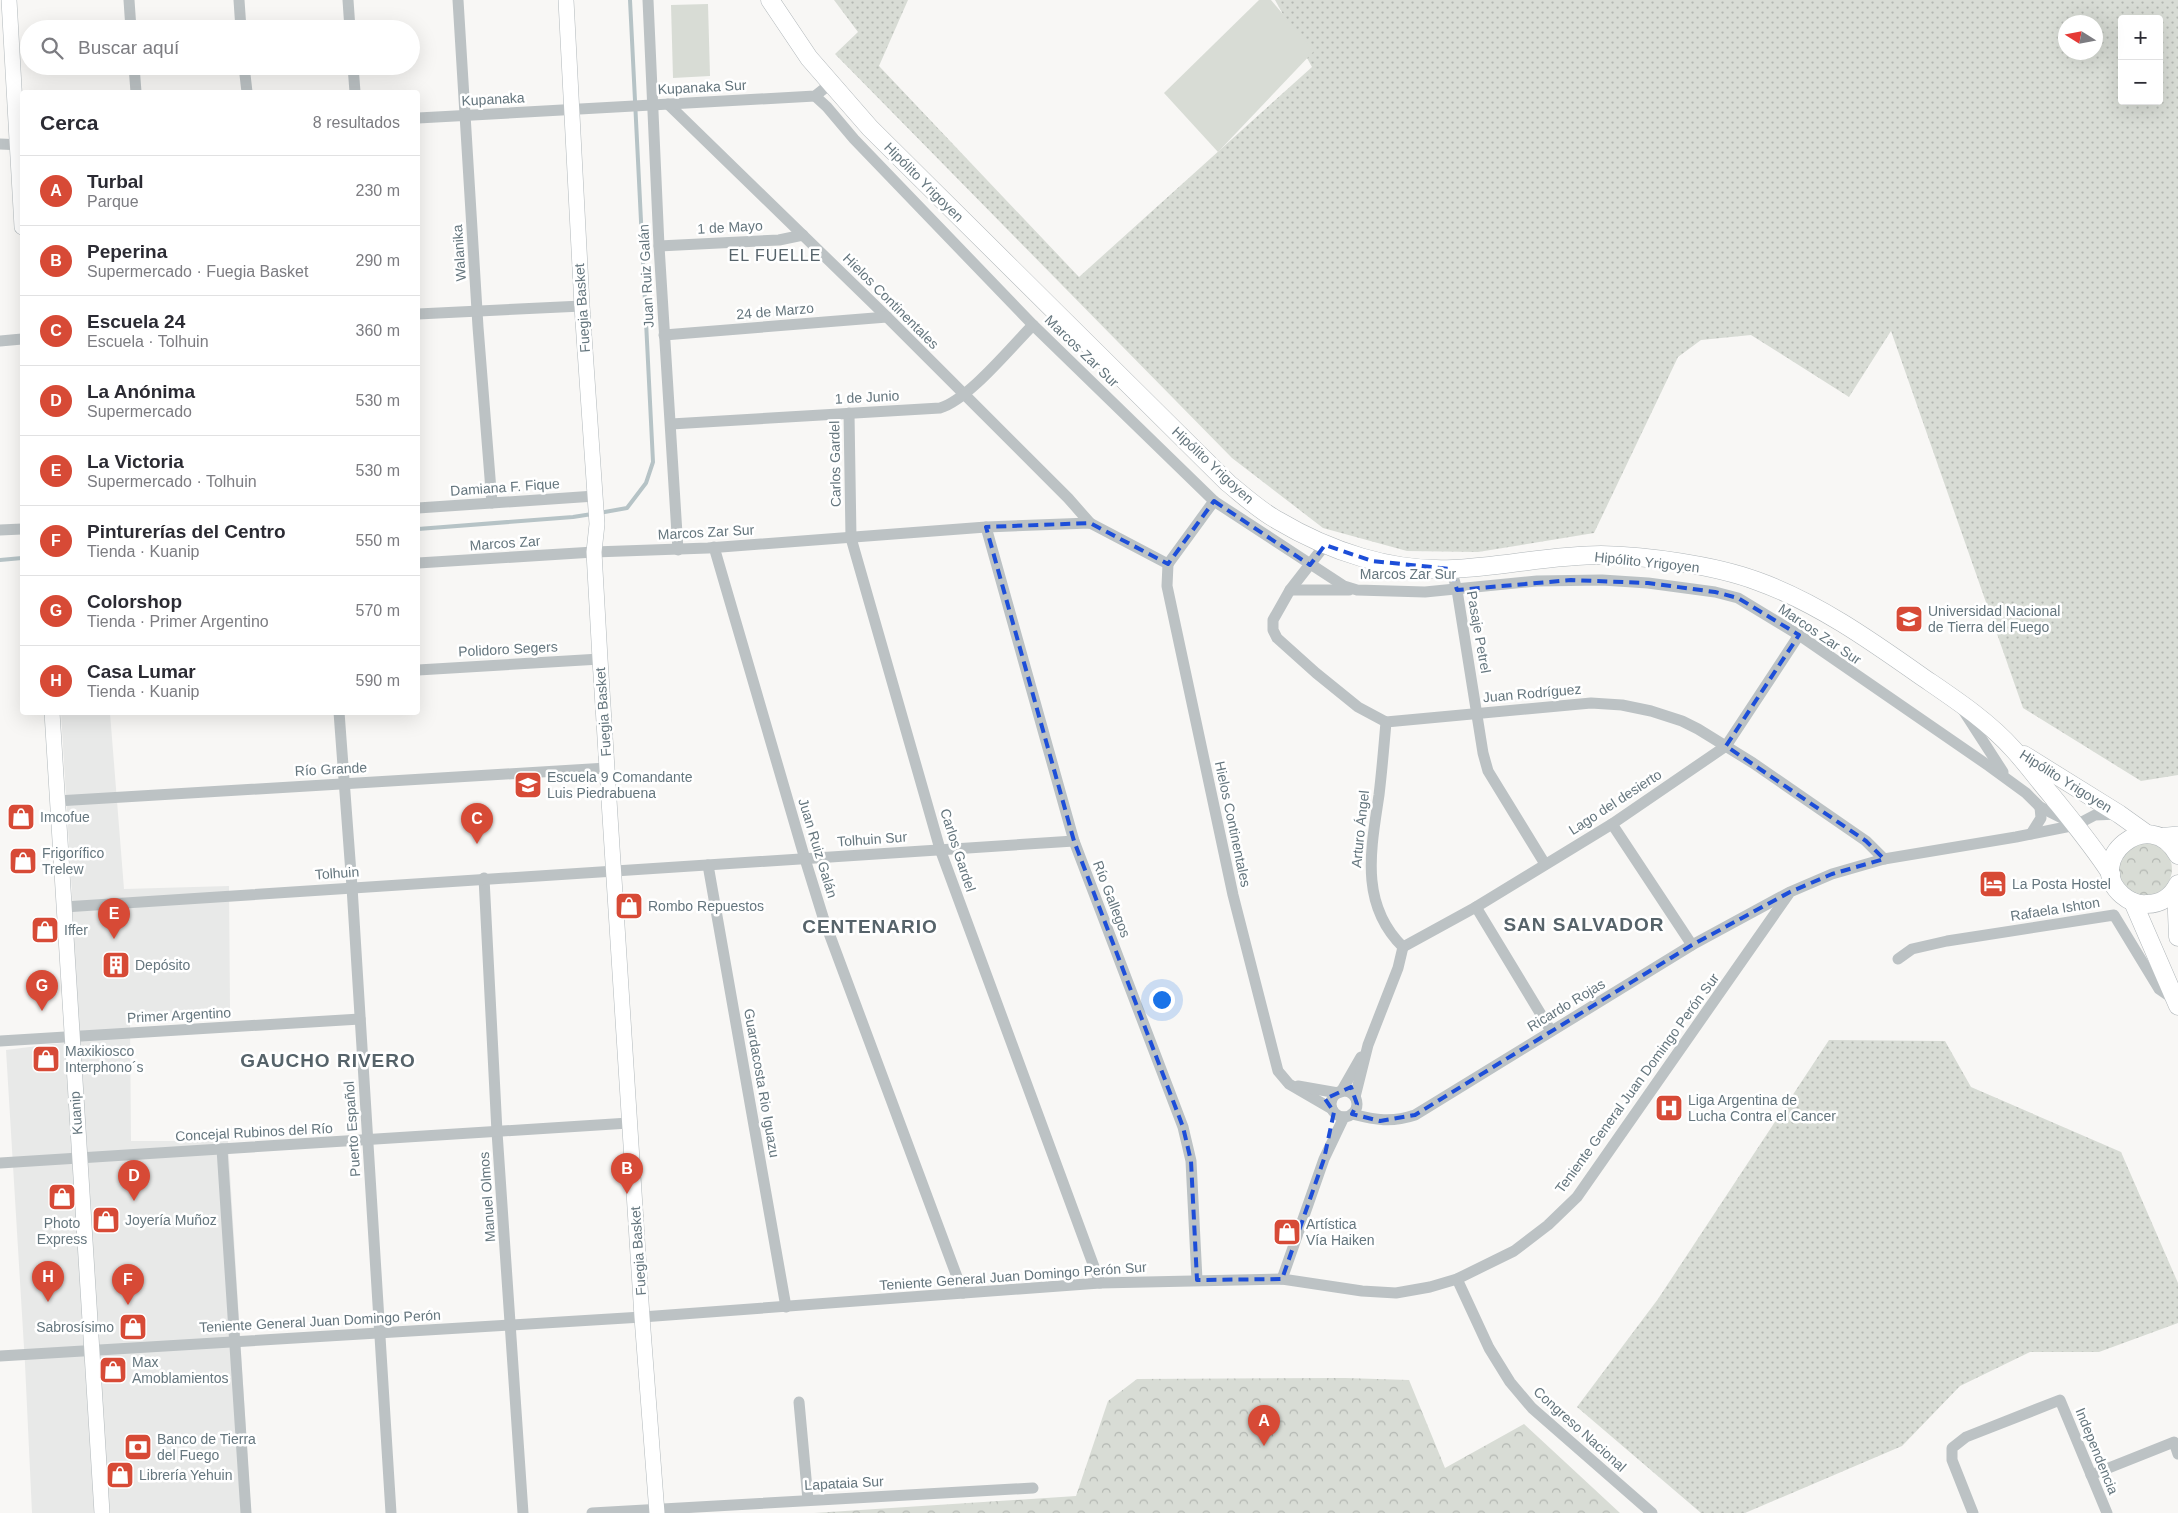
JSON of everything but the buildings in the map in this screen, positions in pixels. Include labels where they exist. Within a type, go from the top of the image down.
[{"type":"main road","points":[[9,0],[20,145]]},
{"type":"main road","name":"Fuegia Basket","points":[[566,0],[582,306],[597,524],[594,552],[600,659],[629,1123],[657,1511]]},
{"type":"main road","name":"Hipólito Yrigoyen","points":[[770,0],[809,58],[830,84],[937,195],[1228,483],[1276,520],[1325,545],[1372,561],[1451,569],[1600,555],[1715,569],[1757,580],[1826,615],[1876,644],[1957,700],[2013,748],[2152,835],[2167,841],[2178,855]]},
{"type":"main road","name":"Kuanip","points":[[52,715],[102,1513]]},
{"type":"main road","name":"Hipólito Yrigoyen","points":[[2013,748],[2090,842],[2111,874],[2119,892],[2130,901]]},
{"type":"main road","points":[[2111,874],[2114,856],[2124,842],[2135,836],[2178,834]]},
{"type":"main road","points":[[2130,901],[2142,905],[2162,901],[2177,886]]},
{"type":"main road","points":[[2177,886],[2178,937]]},
{"type":"main road","points":[[2130,901],[2177,1003]]},
{"type":"street","points":[[129,0],[130,20]]},
{"type":"street","points":[[239,0],[241,20]]},
{"type":"street","points":[[348,0],[349,20]]},
{"type":"street","name":"Walanika","points":[[458,0],[492,503]]},
{"type":"street","name":"Juan Ruiz Galán","points":[[648,0],[647,105],[659,246],[678,550]]},
{"type":"street","points":[[135,75],[136,90]]},
{"type":"street","points":[[245,75],[247,90]]},
{"type":"street","points":[[353,75],[354,90]]},
{"type":"street","points":[[815,96],[830,84]]},
{"type":"street","name":"Kupanaka Sur","points":[[571,110],[815,96]]},
{"type":"street","name":"Marcos Zar Sur","points":[[815,96],[827,106],[854,139],[1033,324],[1214,501],[1344,586],[1357,590],[1457,590],[1554,580],[1648,583],[1715,592],[1738,598],[1799,635],[2007,778],[2040,807],[2076,825]]},
{"type":"street","name":"Hielos Continentales","points":[[668,104],[887,317],[1068,498],[1090,523]]},
{"type":"street","name":"Kupanaka","points":[[420,118],[571,110]]},
{"type":"street","points":[[0,144],[20,145]]},
{"type":"street","name":"1 de Mayo","points":[[659,246],[779,240],[802,235]]},
{"type":"street","points":[[420,314],[582,306]]},
{"type":"street","name":"24 de Marzo","points":[[664,335],[887,317]]},
{"type":"street","name":"1 de Junio","points":[[671,424],[940,408],[950,405],[964,396],[1033,324]]},
{"type":"street","points":[[0,341],[20,339]]},
{"type":"street","name":"Carlos Gardel","points":[[849,413],[851,538],[940,849],[1100,1283]]},
{"type":"street","name":"Damiana F. Fique","points":[[420,508],[595,496]]},
{"type":"street","points":[[1090,523],[1168,564],[1214,501]]},
{"type":"street","name":"Marcos Zar Sur","points":[[594,552],[714,548],[986,528],[1090,523]]},
{"type":"street","points":[[0,530],[20,528]]},
{"type":"street","name":"Río Gallegos","points":[[986,528],[1074,841],[1183,1127],[1191,1161],[1197,1280]]},
{"type":"street","points":[[1325,545],[1290,590],[1273,620],[1273,630],[1277,638],[1316,673],[1358,707],[1386,722]]},
{"type":"street","name":"Juan Ruiz Galán","points":[[714,548],[804,859],[963,1293]]},
{"type":"street","name":"Marcos Zar","points":[[420,564],[594,552]]},
{"type":"street","name":"Hielos Continentales","points":[[1168,564],[1167,586],[1233,894],[1278,1071],[1289,1084],[1341,1113]]},
{"type":"street","name":"Pasaje Petrel","points":[[1451,569],[1457,590],[1488,771],[1545,864]]},
{"type":"street","points":[[1290,590],[1357,590]]},
{"type":"street","name":"Lago del desierto","points":[[1403,947],[1476,908],[1612,824],[1726,746],[1799,635]]},
{"type":"street","name":"Polidoro Segers","points":[[420,670],[600,659]]},
{"type":"street","points":[[1957,700],[2007,778]]},
{"type":"street","name":"Juan Rodríguez","points":[[1386,722],[1591,703],[1622,705],[1682,721],[1726,746],[1866,841],[1884,859]]},
{"type":"street","name":"Puerto Español","points":[[339,715],[352,887],[391,1513]]},
{"type":"street","name":"Arturo Ángel","points":[[1386,722],[1370,875],[1381,917],[1392,936],[1403,947]]},
{"type":"street","name":"Río Grande","points":[[57,801],[607,768]]},
{"type":"street","points":[[2031,834],[2041,818],[2040,807]]},
{"type":"street","name":"Hipólito Yrigoyen","points":[[2076,825],[2095,815],[2120,814]]},
{"type":"street","points":[[1612,824],[1692,945]]},
{"type":"street","points":[[1790,892],[1832,874],[1884,859],[2076,825]]},
{"type":"street","name":"Tolhuin Sur","points":[[613,870],[1074,841]]},
{"type":"street","name":"Guardacosta Rio Iguazu","points":[[708,865],[786,1307]]},
{"type":"street","name":"Tolhuin","points":[[64,907],[613,870]]},
{"type":"street","name":"Manuel Olmos","points":[[484,878],[497,1132],[523,1513]]},
{"type":"street","name":"Ricardo Rojas","points":[[1341,1113],[1380,1121],[1400,1120],[1415,1115],[1692,945],[1790,892]]},
{"type":"street","name":"Teniente General Juan Domingo Perón Sur","points":[[642,1317],[1100,1283],[1282,1279],[1362,1292],[1396,1293],[1430,1287],[1457,1279],[1514,1250],[1548,1225],[1577,1197],[1790,892]]},
{"type":"street","points":[[2114,915],[2130,901]]},
{"type":"street","points":[[1476,908],[1551,1031]]},
{"type":"street","name":"Rafaela Ishton","points":[[1898,959],[1912,949],[1948,941],[2114,915],[2159,990],[2177,1003]]},
{"type":"street","points":[[1341,1113],[1356,1108],[1355,1097],[1368,1045],[1398,968],[1403,947]]},
{"type":"street","name":"Primer Argentino","points":[[0,1041],[360,1019]]},
{"type":"street","points":[[1341,1113],[1332,1102],[1368,1045]]},
{"type":"street","points":[[1289,1084],[1339,1093],[1349,1092],[1355,1097]]},
{"type":"street","points":[[1282,1279],[1341,1113]]},
{"type":"street","name":"Concejal Rubinos del Río","points":[[0,1163],[629,1123]]},
{"type":"street","points":[[222,1149],[246,1513]]},
{"type":"street","name":"Congreso Nacional","points":[[1457,1279],[1489,1348],[1510,1382],[1532,1408],[1652,1513]]},
{"type":"street","name":"Teniente General Juan Domingo Perón","points":[[0,1356],[642,1317]]},
{"type":"street","name":"Independencia","points":[[1973,1513],[1952,1460],[1952,1448],[1966,1437],[2060,1400],[2106,1513]]},
{"type":"street","points":[[799,1402],[808,1500]]},
{"type":"street","points":[[2091,1475],[2174,1442],[2178,1454]]},
{"type":"street","name":"Lapataia Sur","points":[[592,1513],[657,1511],[808,1500],[1033,1488]]},
{"type":"highlighted area","points":[[1214,501],[1310,565],[1325,545],[1372,561],[1451,569],[1457,590],[1571,580],[1648,583],[1715,592],[1738,598],[1799,635],[1726,746],[1866,841],[1884,859],[1832,874],[1790,892],[1692,945],[1415,1115],[1380,1121],[1352,1114],[1357,1104],[1351,1087],[1325,1099],[1334,1112],[1324,1159],[1282,1279],[1197,1280],[1191,1161],[1183,1127],[1074,841],[986,527],[1090,523],[1168,564]]},
{"type":"shaded area","points":[[61,715],[110,715],[124,889],[229,886],[230,1009],[130,1018],[131,1141],[228,1141],[251,1513],[32,1513],[6,1050],[77,1041],[72,894]]},
{"type":"green space","points":[[834,0],[908,0],[879,66],[1079,277],[1312,67],[1275,0],[2178,0],[2178,775],[2141,781],[2023,708],[1891,331],[1849,397],[1751,335],[1701,340],[1678,357],[1594,533],[1478,552],[1407,551],[1323,528],[1232,458],[835,54],[858,32]]},
{"type":"green space","points":[[1259,0],[1271,0],[1314,51],[1218,152],[1164,93]]},
{"type":"green space","points":[[708,4],[710,76],[673,78],[671,5]]},
{"type":"green space","points":[[2145,842],[2155,844],[2164,850],[2170,859],[2172,869],[2170,879],[2164,888],[2155,894],[2145,896],[2135,894],[2126,888],[2120,879],[2118,869],[2120,859],[2126,850],[2135,844]]},
{"type":"green space","points":[[1829,1040],[1945,1041],[1971,1087],[2121,1152],[2178,1283],[2178,1323],[2099,1352],[2030,1352],[1960,1386],[1902,1446],[1745,1513],[1701,1513],[1577,1407],[1658,1299]]},
{"type":"green space","points":[[1345,1378],[1409,1380],[1445,1468],[1524,1424],[1620,1513],[814,1513],[1076,1496],[1108,1401],[1137,1379]]},
{"type":"waterway","points":[[599,513],[627,508],[646,483],[653,462],[630,0]]},
{"type":"waterway","points":[[420,529],[592,514]]},
{"type":"waterway","points":[[0,560],[20,558]]},
{"type":"place","name":"Universidad Nacional de Tierra del Fuego","points":[[1909,619]]},
{"type":"place","name":"Escuela 9 Comandante Luis Piedrabuena","points":[[528,785]]},
{"type":"place","name":"Imcofue","points":[[21,817]]},
{"type":"place","name":"Escuela 24","points":[[477,844]]},
{"type":"place","name":"Frigorífico Trelew","points":[[23,861]]},
{"type":"place","name":"La Posta Hostel","points":[[1993,884]]},
{"type":"place","name":"Rombo Repuestos","points":[[629,906]]},
{"type":"place","name":"Iffer","points":[[45,930]]},
{"type":"place","name":"La Victoria","points":[[114,939]]},
{"type":"place","name":"Depósito","points":[[116,965]]},
{"type":"place","name":"Colorshop","points":[[42,1011]]},
{"type":"place","name":"Maxikiosco Interphono´s","points":[[46,1059]]},
{"type":"place","name":"Liga Argentina de Lucha Contra el Cancer","points":[[1669,1108]]},
{"type":"place","name":"Peperina","points":[[627,1194]]},
{"type":"place","name":"Photo Express","points":[[62,1197]]},
{"type":"place","name":"La Anónima","points":[[134,1201]]},
{"type":"place","name":"Joyería Muñoz","points":[[106,1220]]},
{"type":"place","name":"Artística Vía Haiken","points":[[1287,1232]]},
{"type":"place","name":"Casa Lumar","points":[[48,1302]]},
{"type":"place","name":"Pinturerías del Centro","points":[[128,1305]]},
{"type":"place","name":"Sabrosísimo","points":[[133,1327]]},
{"type":"place","name":"Max Amoblamientos","points":[[113,1370]]},
{"type":"place","name":"Turbal","points":[[1264,1446]]},
{"type":"place","name":"Banco de Tierra del Fuego","points":[[138,1447]]},
{"type":"place","name":"Librería Yehuin","points":[[120,1475]]},
{"type":"district","name":"EL FUELLE","points":[[775,255]]},
{"type":"district","name":"SAN SALVADOR","points":[[1584,924]]},
{"type":"district","name":"CENTENARIO","points":[[870,926]]},
{"type":"district","name":"GAUCHO RIVERO","points":[[328,1060]]}]
